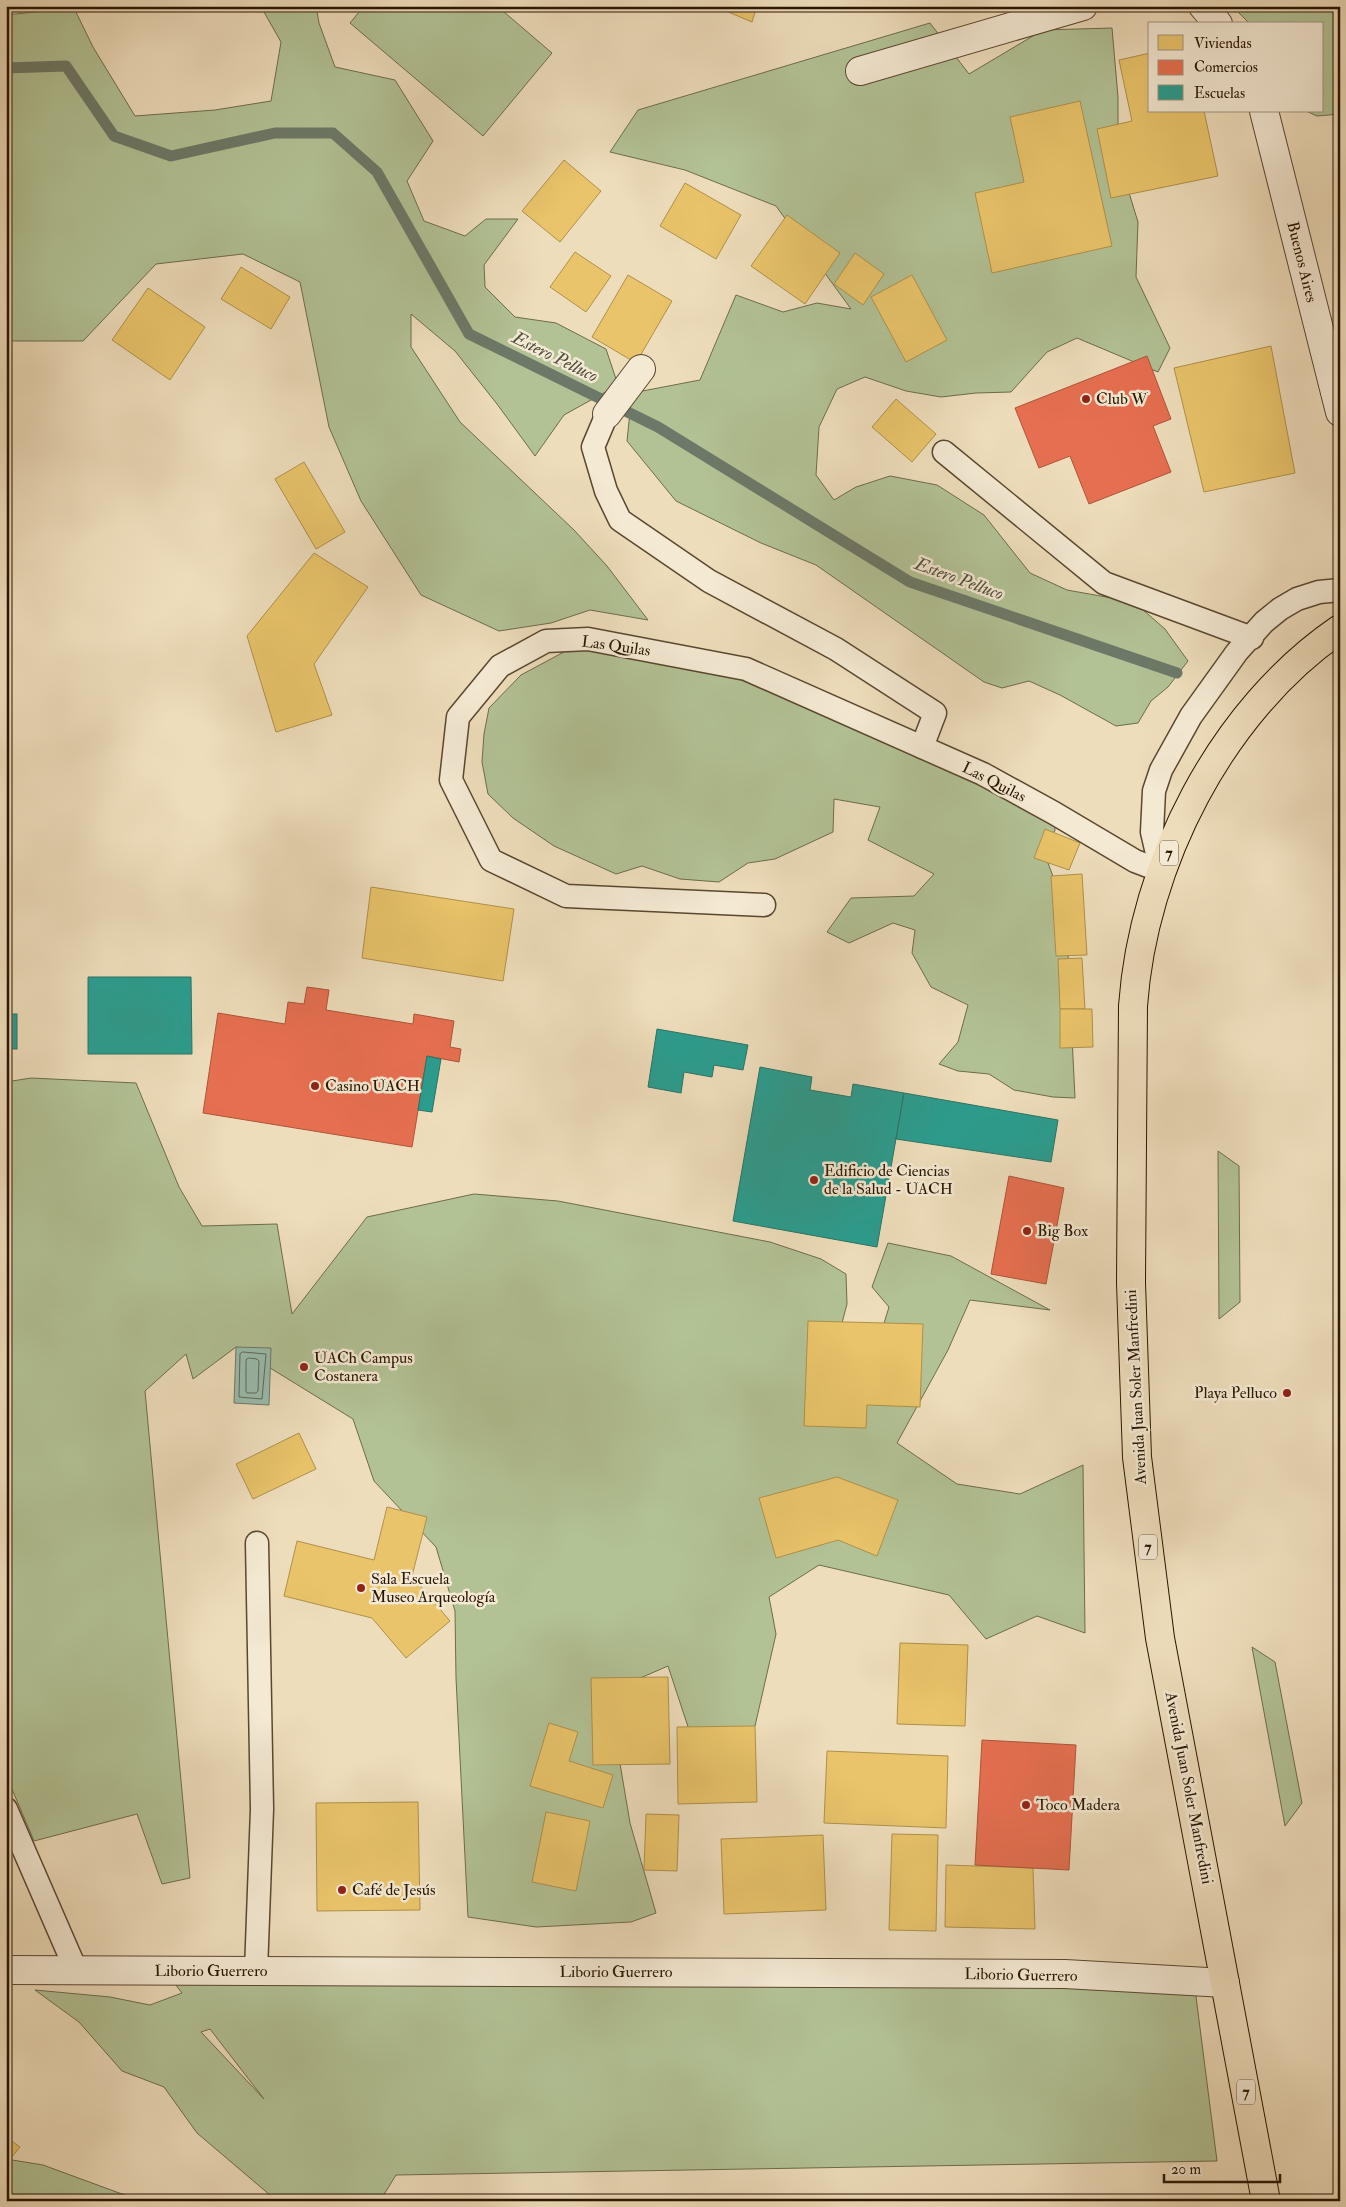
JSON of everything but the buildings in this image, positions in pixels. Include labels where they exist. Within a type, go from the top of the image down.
[{"type":"highway","name":"Avenida Juan Soler Manfredini","points":[[1266,2201],[1160,1638],[1137,1457],[1131,1282],[1133,1006],[1136,970],[1143,931],[1161,871],[1189,809],[1228,742],[1274,686],[1317,644],[1340,628]]},
{"type":"street","points":[[860,71],[1083,6]]},
{"type":"street","points":[[1203,6],[1216,22]]},
{"type":"street","name":"Buenos Aires","points":[[1264,112],[1340,412]]},
{"type":"street","points":[[607,414],[635,377]]},
{"type":"street","name":"Liborio Guerrero","points":[[6,1970],[1065,1974],[1225,1983]]},
{"type":"lane","points":[[607,414],[593,447],[606,491],[620,520],[709,581],[836,649],[935,713],[922,747]]},
{"type":"lane","points":[[944,452],[1104,584],[1252,638]]},
{"type":"lane","points":[[1161,871],[1152,832],[1151,812],[1154,791],[1161,770],[1191,716],[1237,652],[1252,638],[1264,622],[1280,609],[1297,599],[1319,592],[1340,590]]},
{"type":"lane","name":"Las Quilas","points":[[764,905],[566,896],[491,860],[451,780],[458,717],[500,666],[546,641],[588,639],[746,669],[983,774],[1136,861],[1161,871]]},
{"type":"lane","points":[[256,1971],[262,1809],[257,1543]]},
{"type":"lane","points":[[6,1809],[76,1970]]},
{"type":"shaded area","points":[[32,6],[73,6],[93,47],[135,116],[215,110],[271,101],[281,42],[264,12],[256,6],[316,6],[319,23],[335,67],[395,80],[433,141],[407,181],[424,221],[465,236],[486,219],[518,219],[484,265],[485,287],[515,317],[556,323],[606,349],[618,385],[564,415],[535,456],[455,351],[411,314],[411,347],[460,422],[574,530],[607,566],[648,620],[590,610],[551,623],[499,631],[421,595],[361,501],[329,427],[300,282],[243,254],[156,264],[83,341],[6,341],[6,15],[35,12]]},
{"type":"shaded area","points":[[364,6],[497,6],[552,53],[483,136],[350,23]]},
{"type":"shaded area","points":[[1232,6],[1340,6],[1340,114],[1317,116],[1308,112],[1324,112],[1324,22],[1248,22]]},
{"type":"shaded area","points":[[930,23],[969,74],[1043,30],[1112,28],[1118,97],[1118,157],[1138,222],[1136,277],[1170,348],[1158,372],[1077,338],[1047,352],[1011,392],[941,397],[906,391],[865,377],[837,389],[819,427],[816,475],[834,500],[856,487],[890,476],[937,485],[984,515],[1030,573],[1067,590],[1134,602],[1165,629],[1188,661],[1168,687],[1151,701],[1138,723],[1116,726],[1060,695],[1029,681],[1002,688],[984,682],[816,565],[761,543],[676,501],[627,441],[632,393],[700,380],[736,295],[783,312],[817,303],[851,309],[776,206],[685,170],[610,152],[638,110]]},
{"type":"shaded area","points":[[588,639],[746,669],[1054,813],[1055,831],[1040,842],[1062,900],[1067,934],[1075,1098],[1053,1097],[1014,1090],[989,1074],[958,1071],[939,1064],[958,1042],[968,1005],[931,987],[912,953],[915,930],[893,923],[849,943],[827,932],[851,898],[914,896],[934,874],[868,840],[880,807],[834,799],[833,832],[775,859],[748,863],[719,882],[680,879],[642,866],[616,874],[554,846],[513,818],[488,794],[482,762],[484,734],[489,708],[521,675]]},
{"type":"shaded area","points":[[31,1078],[136,1083],[179,1187],[202,1226],[277,1224],[292,1314],[367,1217],[474,1194],[558,1201],[770,1242],[821,1259],[846,1274],[847,1304],[830,1368],[866,1382],[889,1307],[872,1287],[888,1243],[951,1256],[1050,1310],[970,1300],[948,1350],[897,1443],[957,1484],[1020,1494],[1083,1465],[1085,1633],[1037,1616],[986,1639],[949,1595],[819,1565],[769,1597],[776,1634],[755,1726],[695,1748],[668,1666],[608,1692],[630,1823],[656,1913],[631,1922],[536,1927],[468,1917],[456,1678],[455,1611],[436,1547],[374,1481],[353,1419],[236,1347],[193,1379],[186,1354],[145,1391],[190,1878],[162,1884],[137,1814],[34,1841],[6,1775],[6,1082]]},
{"type":"shaded area","points":[[1218,1151],[1239,1166],[1240,1302],[1219,1319]]},
{"type":"shaded area","points":[[1252,1647],[1275,1662],[1302,1803],[1285,1826]]},
{"type":"shaded area","points":[[165,1971],[1194,1981],[1217,2161],[396,2175],[380,2201],[277,2201],[197,2133],[164,2087],[122,2071],[79,2022],[35,1990],[110,1997],[150,2005],[182,1993]],"holes":[[[210,2029],[264,2099],[201,2032]]]},
{"type":"shaded area","points":[[6,2159],[43,2165],[141,2201],[6,2201]]},
{"type":"water","points":[[236,1347],[271,1348],[269,1405],[234,1403]]},
{"type":"waterway","name":"Estero Pelluco","points":[[6,68],[66,66],[114,136],[171,156],[275,133],[333,133],[377,172],[469,334],[658,427],[910,582],[1177,673]]},
{"type":"place","name":"Club W","points":[[1086,399]]},
{"type":"place","name":"Casino UACH","points":[[315,1086]]},
{"type":"place","name":"Edificio de Ciencias de la Salud - UACH","points":[[814,1180]]},
{"type":"place","name":"Big Box","points":[[1027,1231]]},
{"type":"place","name":"UACh Campus Costanera","points":[[304,1367]]},
{"type":"place","name":"Playa Pelluco","points":[[1287,1393]]},
{"type":"place","name":"Sala Escuela Museo Arqueología","points":[[361,1588]]},
{"type":"place","name":"Toco Madera","points":[[1026,1805]]},
{"type":"place","name":"Café de Jesús","points":[[342,1890]]}]
